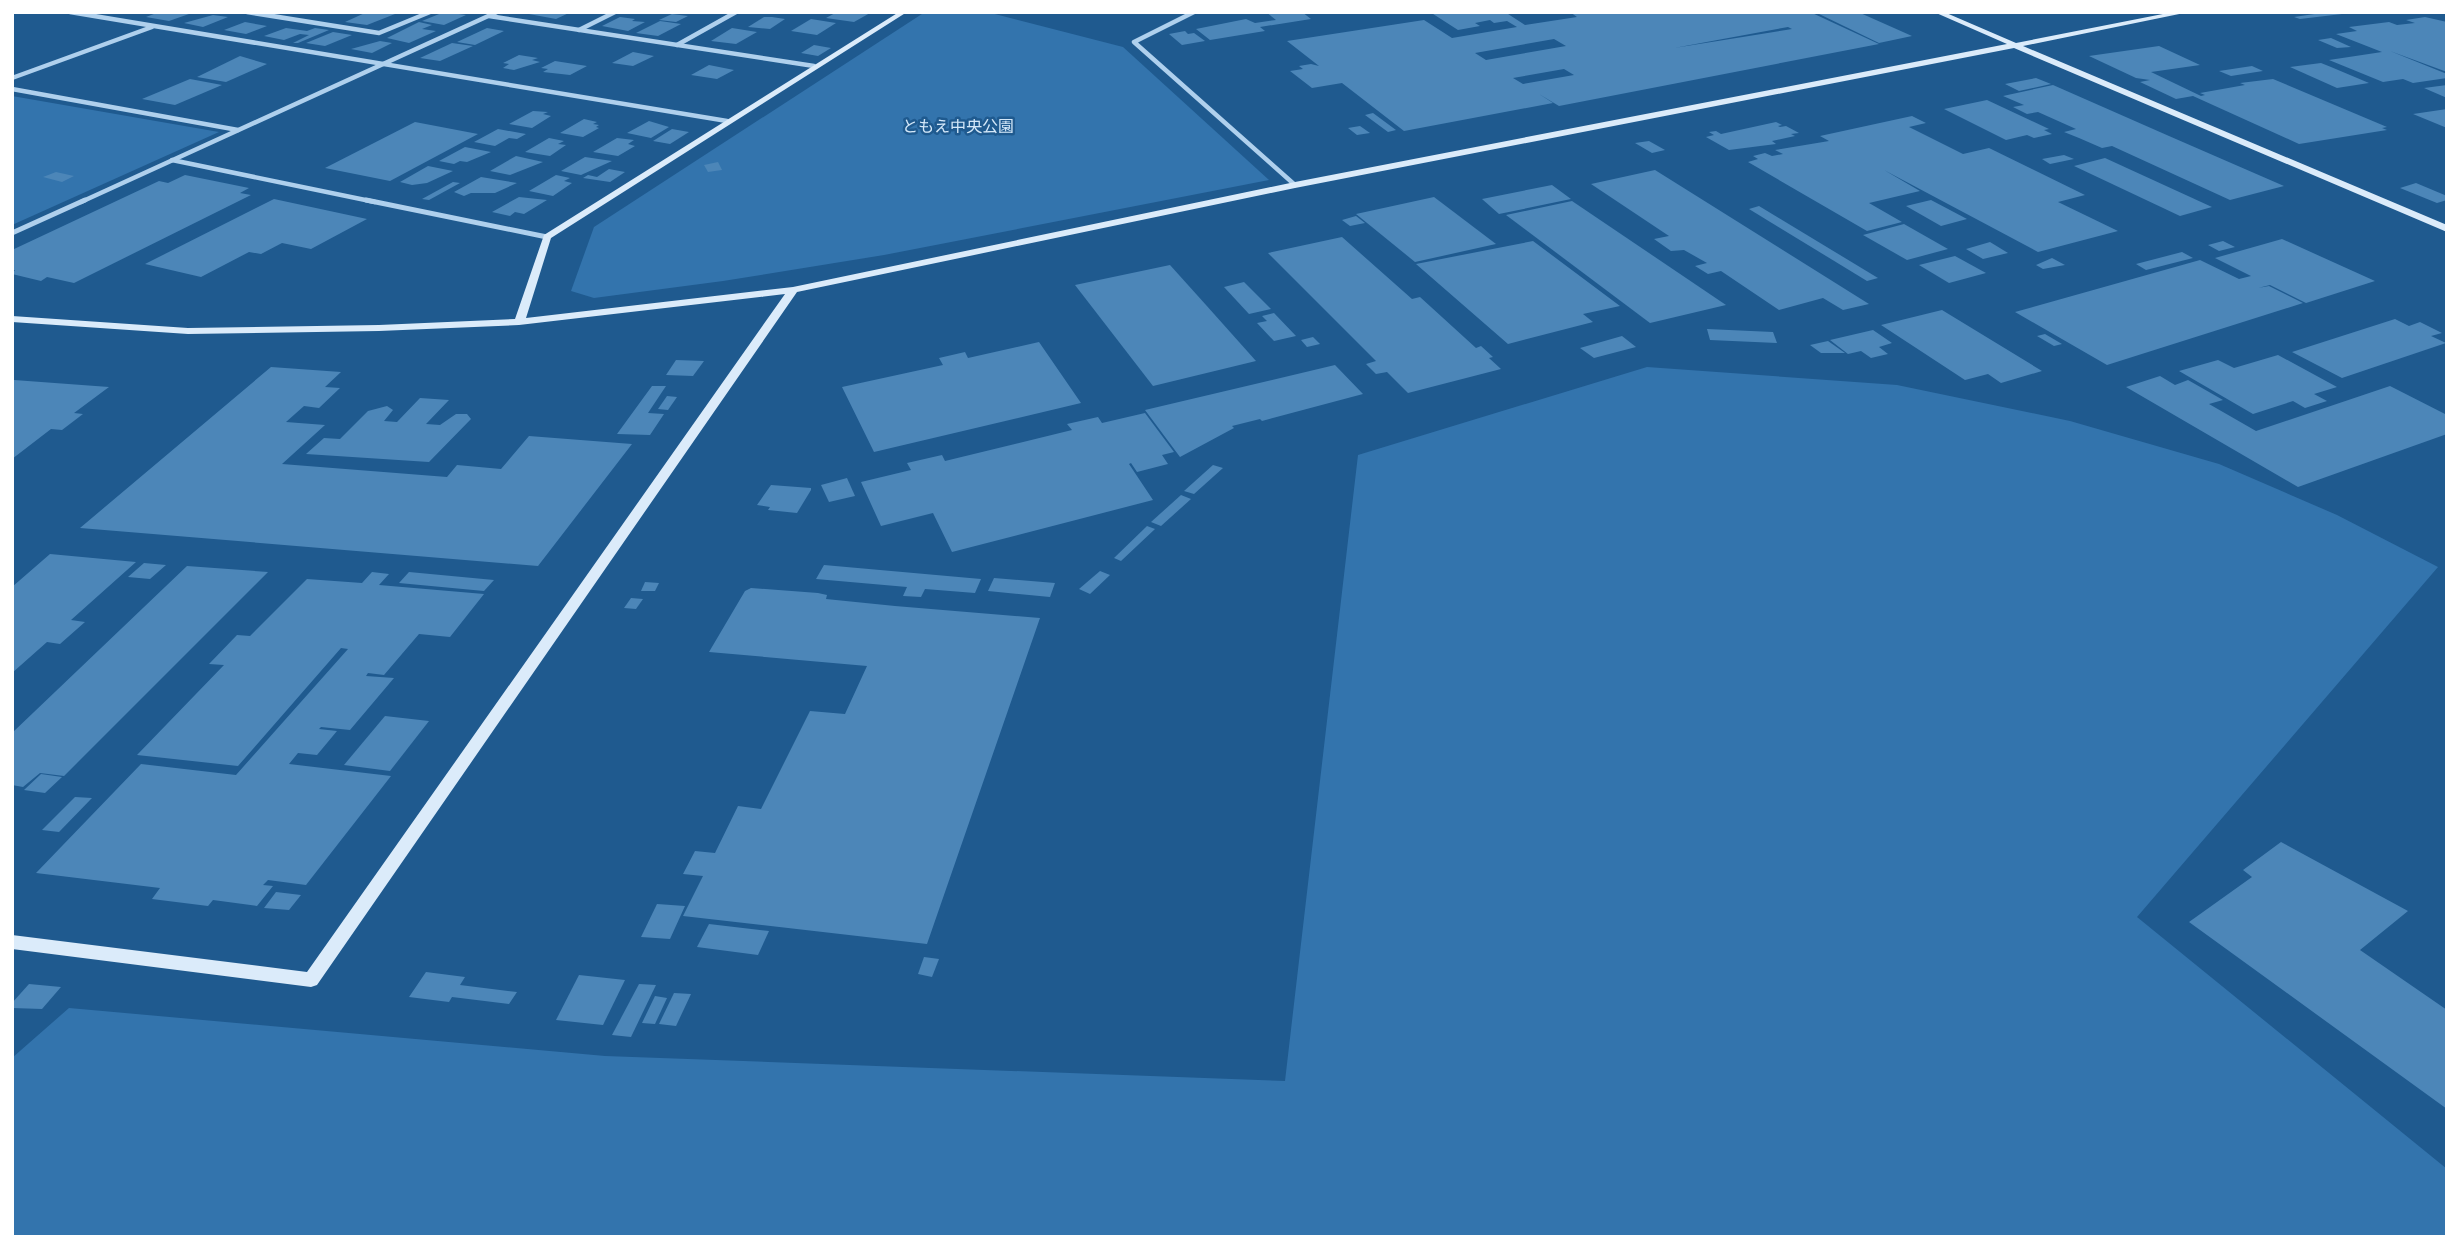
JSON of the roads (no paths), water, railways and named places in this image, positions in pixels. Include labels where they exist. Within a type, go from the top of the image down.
[{"type":"street","points":[[70,12],[727,121]]},
{"type":"street","points":[[247,12],[379,33],[430,12]]},
{"type":"street","points":[[12,233],[497,12]]},
{"type":"street","points":[[579,30],[615,12]]},
{"type":"street","points":[[676,45],[736,12]]},
{"type":"street","points":[[519,323],[547,237],[814,66],[904,12]]},
{"type":"street","points":[[1194,12],[1134,42],[1295,185]]},
{"type":"street","points":[[1937,12],[2447,229]]},
{"type":"street","points":[[12,319],[188,331],[519,323],[793,290],[1295,185],[2186,12]]},
{"type":"street","points":[[489,16],[814,66]]},
{"type":"street","points":[[12,78],[153,27]]},
{"type":"street","points":[[12,89],[238,130]]},
{"type":"street","points":[[172,160],[547,237]]},
{"type":"street","points":[[12,942],[312,980],[793,290]]},
{"type":"park label","name":"ともえ中央公園","points":[[958,126]]}]
